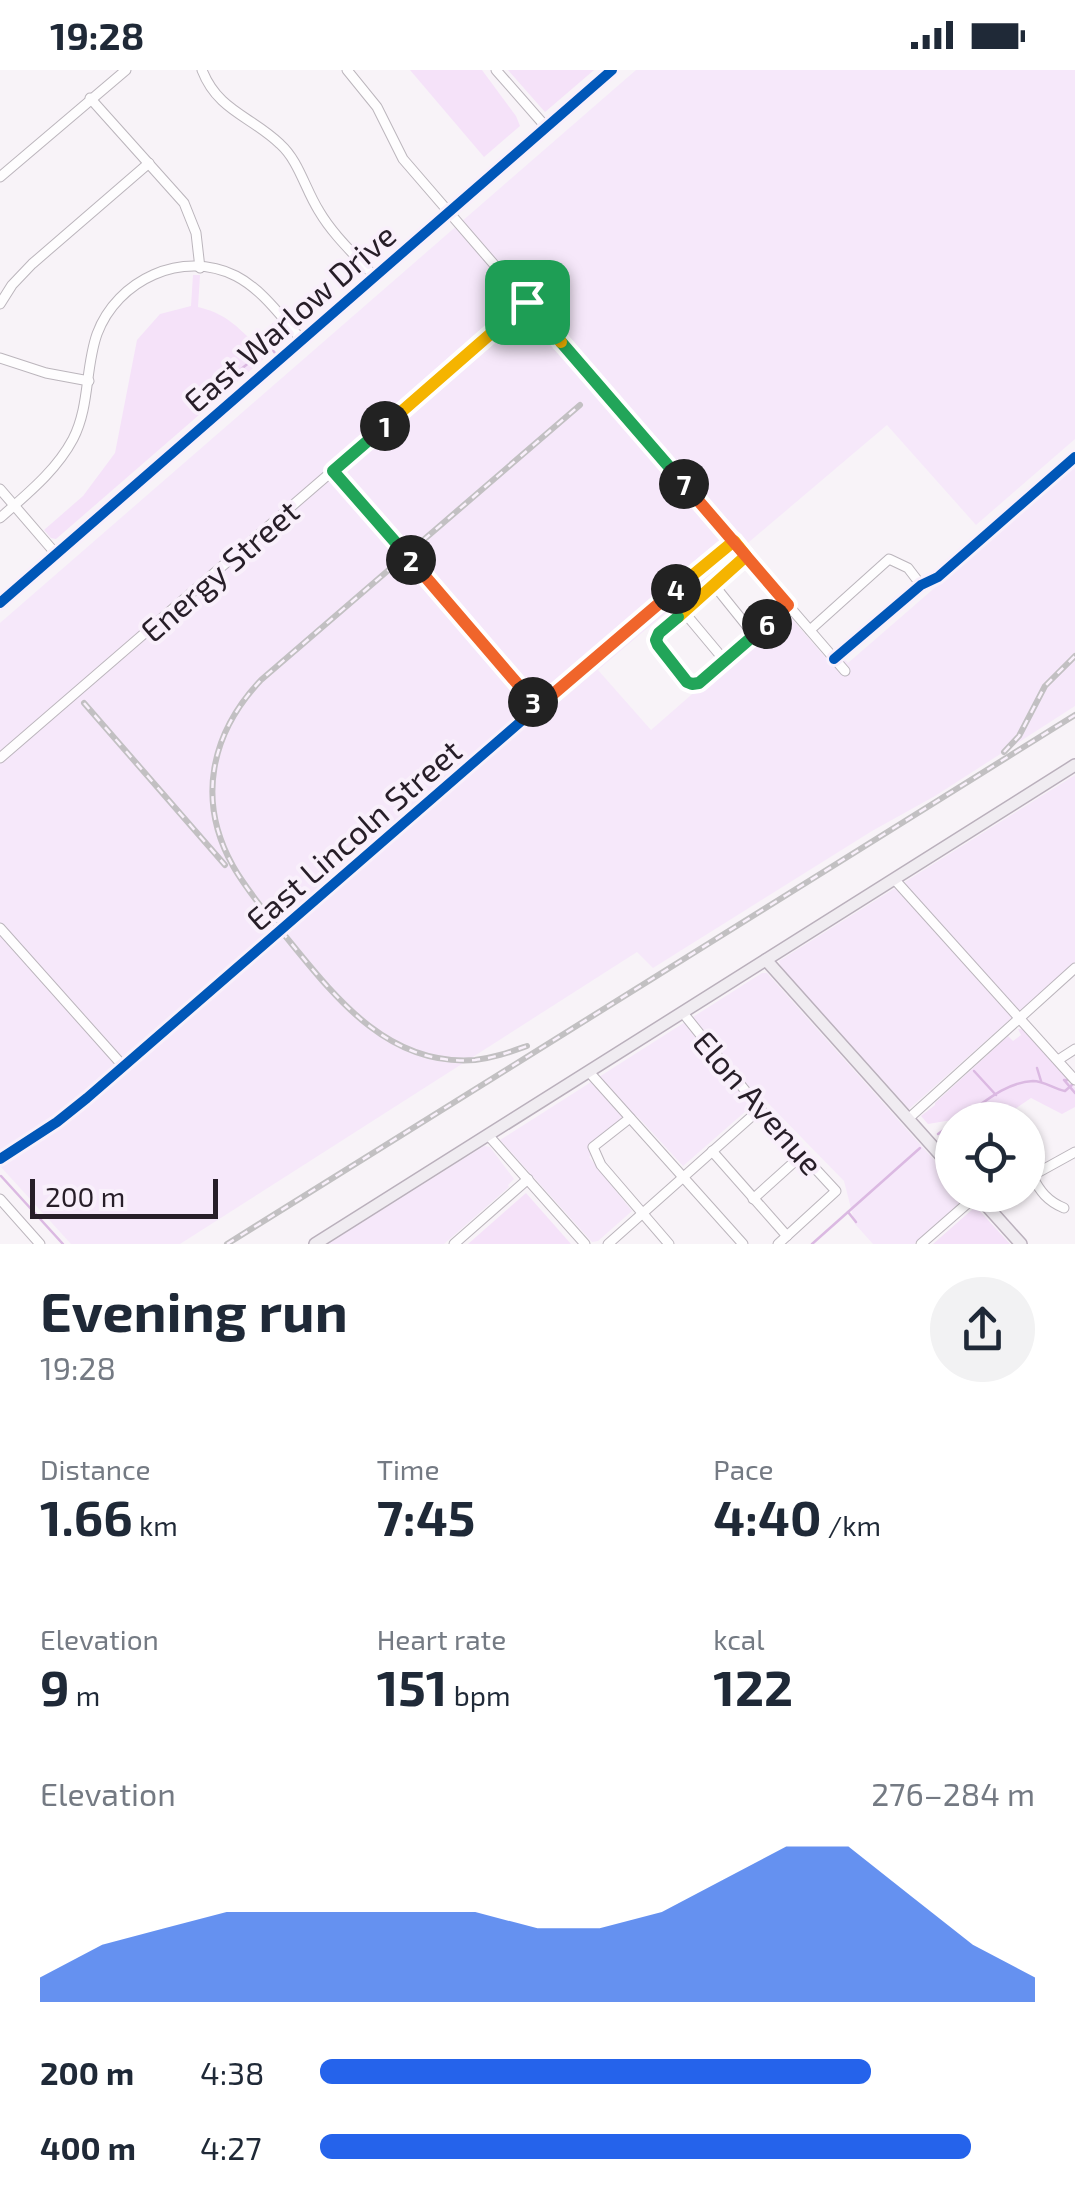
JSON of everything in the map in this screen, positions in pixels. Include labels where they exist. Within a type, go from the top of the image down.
[{"type":"main road","points":[[315,1244],[1075,765]]},
{"type":"main road","points":[[766,960],[935,1149]]},
{"type":"main road","points":[[995,1212],[1021,1244]]},
{"type":"street","points":[[0,177],[126,70]]},
{"type":"street","points":[[202,70],[221,101],[269,134],[290,154],[325,221],[374,276]]},
{"type":"street","points":[[347,70],[377,106],[403,160],[845,671]]},
{"type":"street","points":[[496,70],[546,127]]},
{"type":"street","name":"East Warlow Drive","points":[[0,603],[612,70]]},
{"type":"street","points":[[90,98],[184,204],[196,233],[200,268]]},
{"type":"street","points":[[0,304],[12,284],[32,264],[149,162]]},
{"type":"street","points":[[0,518],[64,454],[82,416],[96,336],[105,316],[134,285],[177,268],[218,270],[252,286],[302,340]]},
{"type":"street","name":"Energy Street","points":[[0,758],[527,302]]},
{"type":"street","points":[[0,358],[46,374],[89,381]]},
{"type":"street","points":[[834,659],[921,585],[938,577],[1075,456]]},
{"type":"street","points":[[333,471],[538,707]]},
{"type":"street","points":[[0,490],[56,554]]},
{"type":"street","name":"East Lincoln Street","points":[[0,1158],[58,1122],[124,1067],[734,541]]},
{"type":"street","points":[[746,556],[659,633],[658,645],[687,682],[699,683],[788,605]]},
{"type":"street","points":[[810,630],[889,560],[908,568],[921,585]]},
{"type":"street","points":[[714,585],[755,636]]},
{"type":"street","points":[[684,612],[725,662]]},
{"type":"street","points":[[895,880],[1075,1080]]},
{"type":"street","points":[[0,928],[124,1067]]},
{"type":"street","points":[[908,1118],[1075,968]]},
{"type":"street","name":"Elon Avenue","points":[[683,1013],[760,1109],[836,1191],[787,1236]]},
{"type":"street","points":[[1058,1060],[1075,1049]]},
{"type":"street","points":[[589,1072],[743,1244]]},
{"type":"street","points":[[608,1244],[760,1109]]},
{"type":"street","points":[[630,1118],[593,1147],[601,1165],[669,1244]]},
{"type":"street","points":[[488,1135],[585,1244]]},
{"type":"street","points":[[712,1151],[787,1236],[778,1244]]},
{"type":"street","points":[[1045,1169],[1075,1152]]},
{"type":"street","points":[[754,1199],[803,1154]]},
{"type":"street","points":[[454,1244],[528,1179]]},
{"type":"street","points":[[1045,1196],[1064,1208]]},
{"type":"street","points":[[0,1199],[40,1244]]},
{"type":"street","points":[[921,1244],[964,1212]]},
{"type":"shaded area","points":[[410,70],[482,70],[520,126],[484,157]]},
{"type":"shaded area","points":[[508,70],[594,70],[545,112]]},
{"type":"shaded area","points":[[636,70],[1075,70],[1075,439],[976,525],[887,425],[598,670],[651,730],[786,612],[825,657],[835,649],[848,663],[1075,466],[1075,706],[653,968],[637,952],[180,1244],[71,1244],[0,1166],[0,623]]},
{"type":"shaded area","points":[[193,275],[200,275],[198,307],[228,320],[252,341],[275,321],[289,337],[56,539],[51,538],[44,530],[83,496],[115,453],[137,340],[160,314],[191,306]]},
{"type":"shaded area","points":[[1075,775],[1075,962],[909,1109],[779,961]]},
{"type":"shaded area","points":[[767,973],[935,1161],[935,1212],[950,1212],[914,1244],[873,1244],[855,1224],[844,1181],[762,1097],[683,1166],[637,1116],[626,1125],[589,1157],[632,1211],[592,1242],[500,1140]]},
{"type":"shaded area","points":[[1018,1029],[1075,1088],[1075,1107],[1062,1114],[1031,1098],[1025,1102],[936,1102],[1008,1036],[1013,1041],[1021,1035]]},
{"type":"shaded area","points":[[935,1105],[935,1123],[928,1124],[921,1116]]},
{"type":"shaded area","points":[[484,1146],[490,1147],[514,1179],[444,1244],[328,1244]]},
{"type":"shaded area","points":[[526,1193],[571,1244],[468,1244]]},
{"type":"shaded area","points":[[969,1212],[981,1212],[1010,1244],[933,1244]]},
{"type":"waterway","points":[[240,370],[269,346],[275,353]]},
{"type":"waterway","points":[[1037,1068],[1041,1081]]},
{"type":"waterway","points":[[974,1071],[996,1095]]},
{"type":"waterway","points":[[1068,1080],[1064,1080],[1075,1093]]},
{"type":"waterway","points":[[984,1102],[1023,1082],[1037,1081],[1065,1091],[1073,1084]]},
{"type":"waterway","points":[[812,1244],[920,1148]]},
{"type":"waterway","points":[[1,1176],[63,1244]]},
{"type":"waterway","points":[[848,1212],[856,1222]]},
{"type":"railway","points":[[269,917],[233,866],[215,817],[214,768],[230,722],[261,680],[580,405]]},
{"type":"railway","points":[[1004,752],[1019,736],[1045,686],[1075,656]]},
{"type":"railway","points":[[84,703],[225,865]]},
{"type":"railway","points":[[227,1244],[1075,715]]},
{"type":"railway","points":[[261,907],[352,1011],[378,1033],[407,1049],[439,1058],[475,1060],[527,1046]]},
{"type":"cycle path","points":[[0,603],[612,70]]},
{"type":"cycle path","points":[[834,659],[921,585],[938,577],[1075,457]]},
{"type":"cycle path","points":[[0,1159],[87,1098],[733,541]]},
{"type":"route","points":[[527,302],[333,471],[538,707],[734,541],[746,556],[659,633],[656,640],[687,682],[699,683],[788,605],[734,541],[527,302]]}]
